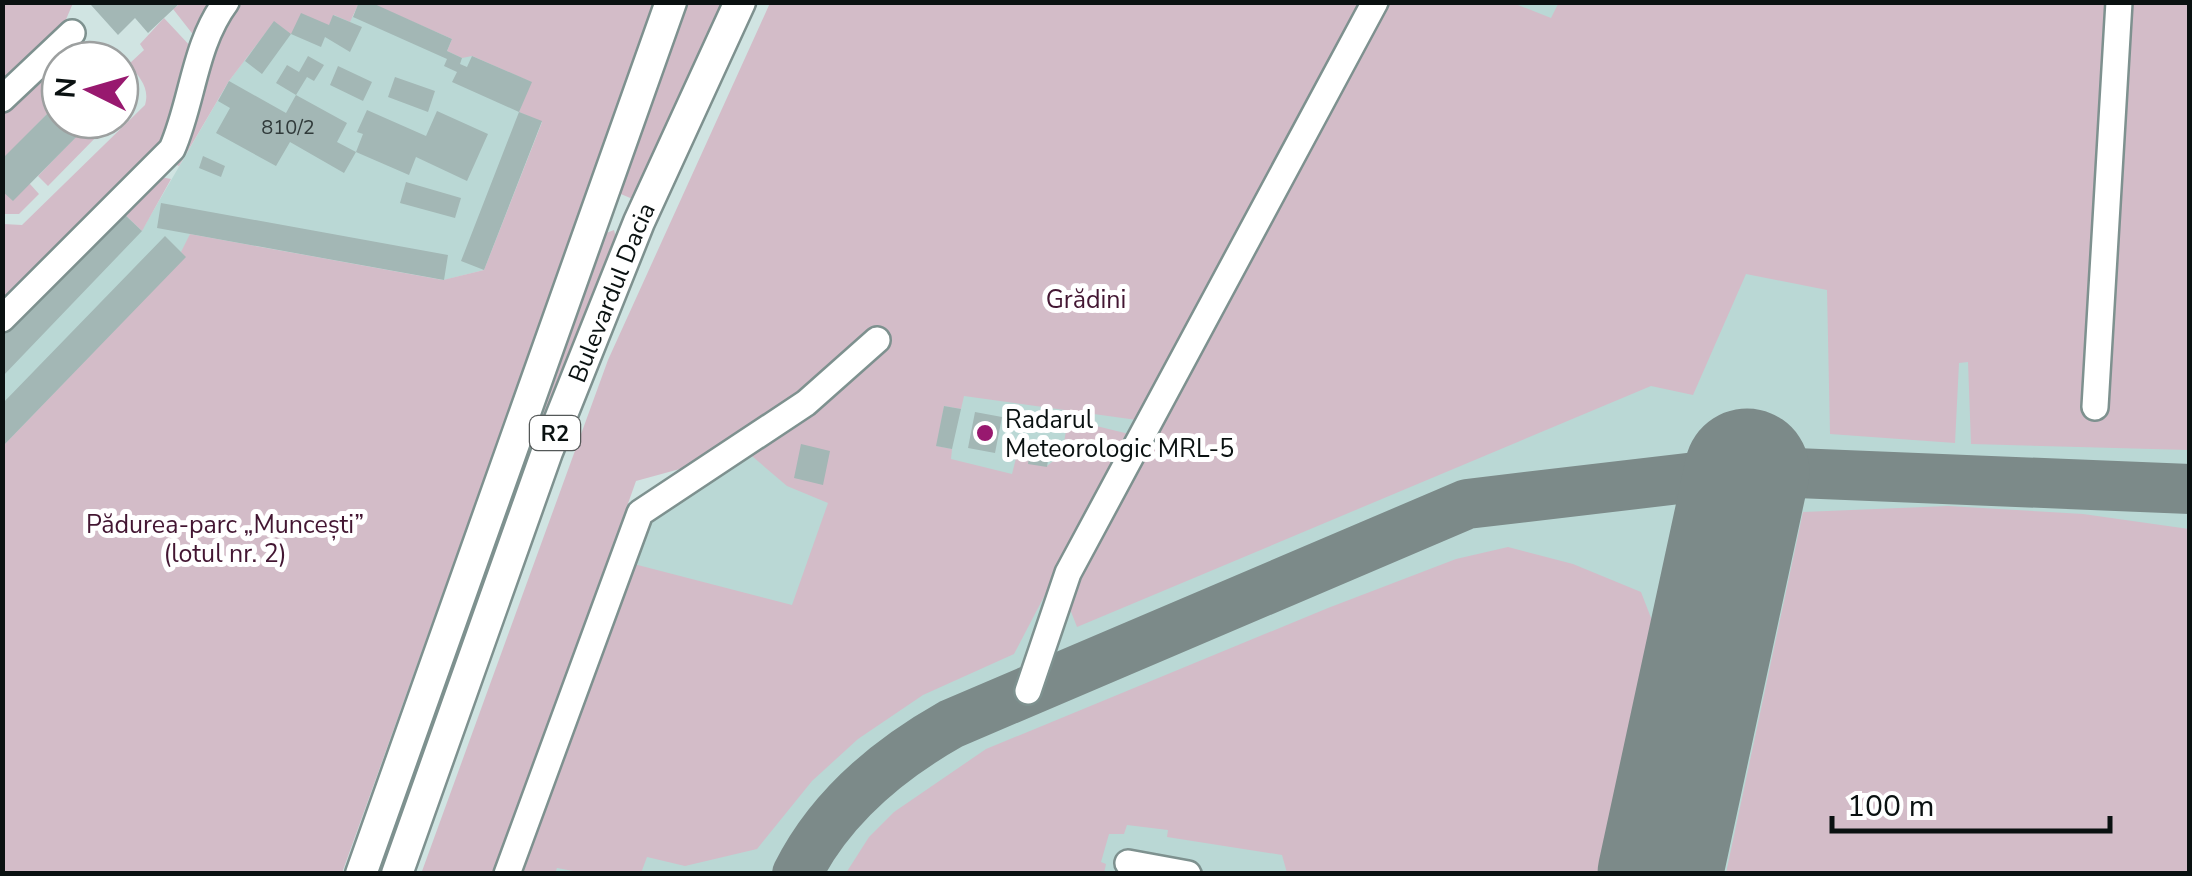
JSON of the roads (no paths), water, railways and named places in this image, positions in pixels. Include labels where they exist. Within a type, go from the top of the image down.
[{"type":"main road","name":"Bulevardul Dacia","points":[[362,874],[670,2]]},
{"type":"main road","name":"Bulevardul Dacia","points":[[397,874],[547,452],[639,222],[740,2]]},
{"type":"main road","points":[[600,206],[639,222]]},
{"type":"lane","points":[[2,319],[172,150],[187,116],[204,38],[226,2]]},
{"type":"lane","points":[[1028,691],[1068,573],[1375,2]]},
{"type":"lane","points":[[2094,408],[2119,2]]},
{"type":"lane","points":[[2,100],[72,32]]},
{"type":"lane","points":[[508,874],[640,512],[806,403],[876,340]]},
{"type":"lane","points":[[1128,863],[1188,874]]},
{"type":"place","name":"Radarul Meteorologic MRL-5","points":[[985,433]]},
{"type":"park label","name":"Grădini","points":[[1086,299]]},
{"type":"park label","name":"Pădurea-parc „Muncești” (lotul nr. 2)","points":[[225,538]]}]
